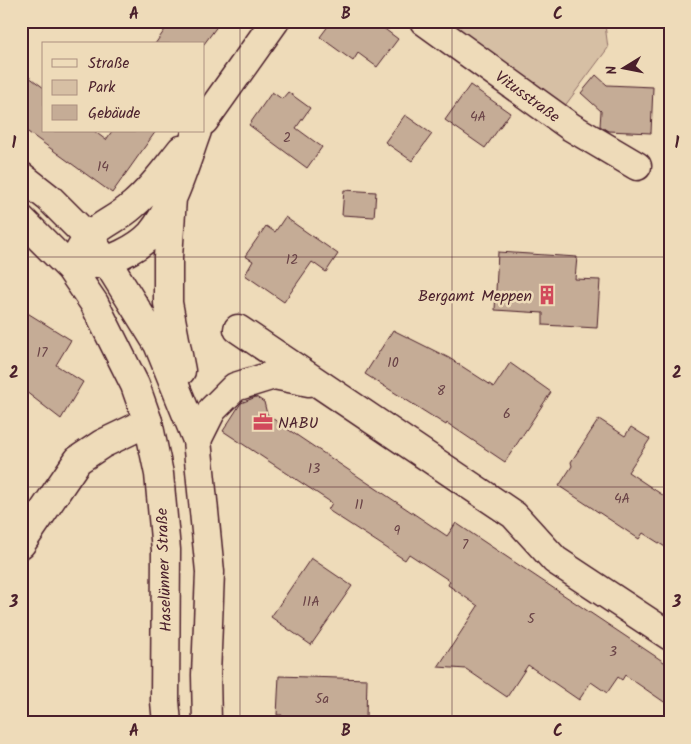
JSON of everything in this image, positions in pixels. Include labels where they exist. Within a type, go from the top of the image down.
[{"type":"street","points":[[205,120],[275,21]]},
{"type":"street","name":"Vitusstraße","points":[[424,21],[570,126],[637,166]]},
{"type":"street","points":[[70,268],[87,236],[131,208],[148,192],[196,132]]},
{"type":"street","points":[[70,268],[107,262],[151,233],[172,198],[197,132]]},
{"type":"street","points":[[21,176],[49,198],[87,236],[107,262],[158,344],[197,440]]},
{"type":"street","points":[[172,198],[168,257],[168,304],[197,440],[210,572],[206,675],[207,723]]},
{"type":"street","name":"Haselünner Straße","points":[[21,219],[70,268],[94,303],[135,384],[148,422],[159,474],[166,550],[165,701],[167,723]]},
{"type":"street","points":[[238,329],[514,515],[555,560],[670,636]]},
{"type":"street","points":[[197,440],[212,410],[235,386],[274,374],[319,384]]},
{"type":"street","points":[[21,544],[78,460],[102,444],[148,422]]},
{"type":"green space","points":[[443,21],[562,21],[605,25],[608,48],[564,107]]},
{"type":"building","points":[[171,21],[221,21],[205,43],[156,42]]},
{"type":"building","points":[[332,21],[374,21],[398,39],[377,67],[358,53],[353,61],[320,37]]},
{"type":"building","points":[[21,71],[42,87],[42,132],[95,132],[106,140],[111,132],[155,132],[112,193],[21,127]]},
{"type":"building","points":[[596,75],[607,85],[653,87],[651,133],[608,131],[600,126],[601,111],[581,93]]},
{"type":"building","points":[[470,85],[510,113],[485,148],[445,120]]},
{"type":"building","points":[[272,92],[282,99],[288,92],[310,108],[296,128],[322,147],[307,168],[249,125]]},
{"type":"building","points":[[405,115],[432,134],[412,161],[385,142]]},
{"type":"building","points":[[344,190],[376,192],[374,217],[342,215]]},
{"type":"building","points":[[285,217],[338,254],[326,272],[312,262],[284,302],[245,275],[253,261],[245,256],[266,226],[275,232]]},
{"type":"building","name":"Bergamt Meppen","points":[[498,252],[577,257],[575,279],[600,280],[597,328],[543,325],[543,313],[495,310]]},
{"type":"building","points":[[21,309],[71,340],[56,365],[83,382],[61,419],[21,388]]},
{"type":"building","points":[[393,330],[449,358],[494,387],[510,363],[551,392],[505,462],[447,423],[446,425],[365,374]]},
{"type":"building","points":[[256,397],[264,402],[267,414],[280,424],[447,536],[456,523],[670,666],[670,706],[625,675],[622,680],[618,677],[607,693],[591,682],[579,700],[528,665],[507,697],[466,669],[438,667],[478,606],[448,585],[450,581],[409,554],[405,560],[328,510],[332,503],[223,431],[241,403]]},
{"type":"building","points":[[599,419],[625,436],[631,427],[650,439],[628,472],[670,500],[670,550],[643,533],[639,539],[559,486],[572,466],[571,462]]},
{"type":"building","points":[[311,558],[352,586],[311,645],[271,617]]},
{"type":"building","points":[[279,676],[367,679],[366,718],[362,718],[362,723],[281,723],[282,715],[277,715]]},
{"type":"place","name":"Bergamt Meppen","points":[[547,295]]},
{"type":"place","name":"NABU","points":[[263,422]]}]
